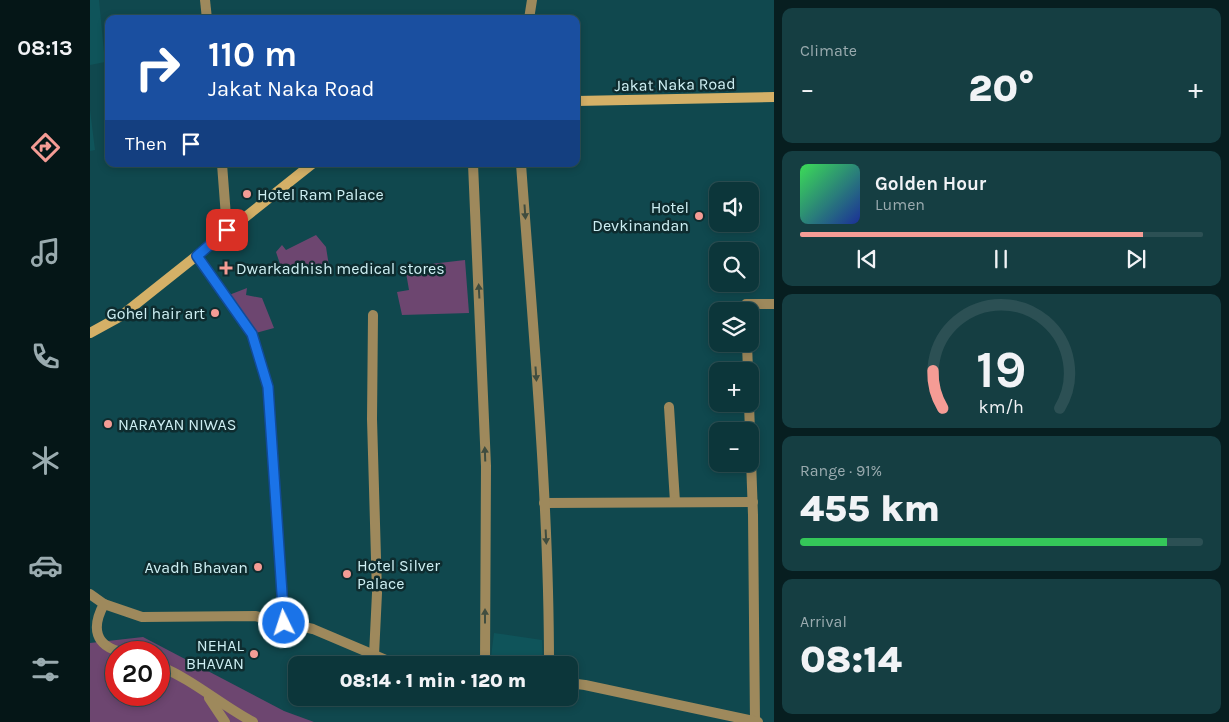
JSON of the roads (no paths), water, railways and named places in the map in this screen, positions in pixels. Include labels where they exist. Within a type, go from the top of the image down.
[{"type":"main road","name":"Jakat Naka Road","points":[[580,101],[774,97]]},
{"type":"main road","points":[[90,333],[121,316],[308,167]]},
{"type":"street","points":[[205,0],[207,15]]},
{"type":"street","points":[[530,15],[532,0]]},
{"type":"street","points":[[222,167],[227,230]]},
{"type":"street","points":[[473,167],[486,466],[485,656]]},
{"type":"street","points":[[521,167],[544,503],[549,595],[549,656]]},
{"type":"street","points":[[197,256],[252,334],[268,387],[284,623]]},
{"type":"street","points":[[759,304],[774,304]]},
{"type":"street","points":[[90,594],[104,604],[142,617],[255,616],[313,629],[374,655],[377,593],[372,419],[373,315]]},
{"type":"street","points":[[669,407],[675,502]]},
{"type":"street","points":[[578,684],[757,722],[749,412]]},
{"type":"street","points":[[544,503],[753,502]]},
{"type":"street","points":[[104,604],[97,622],[97,630],[101,642],[105,646]]},
{"type":"street","points":[[170,670],[230,710],[253,722]]},
{"type":"street","points":[[206,693],[225,722]]},
{"type":"place","name":"Hotel Ram Palace","points":[[247,194]]},
{"type":"place","name":"Hotel Devkinandan","points":[[699,216]]},
{"type":"place","name":"Dwarkadhish medical stores","points":[[226,268]]},
{"type":"place","name":"Gohel hair art","points":[[215,313]]},
{"type":"place","name":"NARAYAN NIWAS","points":[[108,424]]},
{"type":"place","name":"Avadh Bhavan","points":[[258,567]]},
{"type":"place","name":"Hotel Silver Palace","points":[[347,574]]},
{"type":"place","name":"NEHAL BHAVAN","points":[[254,654]]}]
